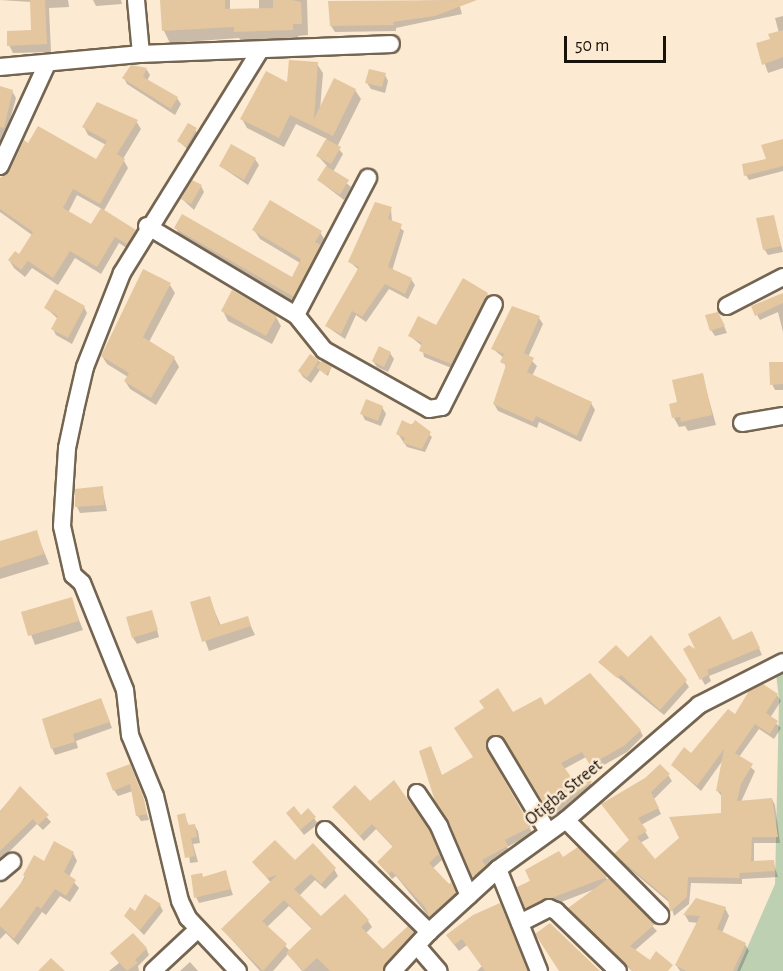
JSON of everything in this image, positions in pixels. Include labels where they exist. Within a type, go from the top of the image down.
[{"type":"street","points":[[136,0],[141,54]]},
{"type":"street","points":[[0,67],[46,66],[141,54],[228,50],[259,52],[391,44]]},
{"type":"street","points":[[238,971],[198,930],[180,901],[154,796],[130,735],[125,690],[82,583],[73,575],[62,526],[67,448],[85,367],[122,273],[147,226],[259,52]]},
{"type":"street","points":[[0,166],[46,66]]},
{"type":"street","points":[[296,315],[368,178]]},
{"type":"street","points":[[147,226],[296,315],[324,350],[429,409],[442,407],[494,304]]},
{"type":"street","points":[[727,306],[783,277]]},
{"type":"street","points":[[742,423],[783,416]]},
{"type":"street","name":"Otigba Street","points":[[393,971],[429,932],[498,869],[566,820],[699,705],[778,664]]},
{"type":"street","points":[[496,745],[548,832]]},
{"type":"street","points":[[417,793],[439,826],[469,896]]},
{"type":"street","points":[[566,820],[660,915]]},
{"type":"street","points":[[325,830],[429,932]]},
{"type":"street","points":[[498,869],[539,971]]},
{"type":"street","points":[[520,923],[549,908],[556,911],[618,971]]},
{"type":"street","points":[[153,971],[198,930]]},
{"type":"street","points":[[417,946],[439,971]]},
{"type":"green space","points":[[783,672],[783,971],[737,971],[775,884],[779,699],[776,674]]},
{"type":"building","points":[[30,0],[45,0],[47,44],[7,46],[7,31],[31,30]]},
{"type":"building","points":[[160,0],[225,0],[225,9],[273,8],[273,0],[292,0],[301,2],[302,24],[293,24],[293,30],[234,32],[234,27],[162,31]]},
{"type":"building","points":[[477,0],[435,16],[393,22],[394,25],[330,26],[328,1]]},
{"type":"building","points":[[783,30],[783,57],[762,65],[756,43],[770,39],[768,34]]},
{"type":"building","points":[[289,60],[318,62],[314,119],[334,78],[356,89],[333,136],[290,115],[279,138],[240,119],[266,71],[287,82]]},
{"type":"building","points":[[131,65],[147,68],[143,77],[178,97],[171,109],[122,78]]},
{"type":"building","points":[[369,69],[386,73],[382,87],[365,83]]},
{"type":"building","points":[[0,86],[13,90],[4,128],[0,127]]},
{"type":"building","points":[[97,102],[138,120],[117,154],[125,159],[100,204],[73,189],[63,208],[91,224],[101,208],[136,230],[127,244],[115,237],[97,267],[70,251],[53,278],[28,261],[21,270],[8,260],[15,251],[19,254],[33,232],[0,209],[0,178],[10,170],[24,140],[28,143],[38,126],[96,159],[107,141],[82,127]]},
{"type":"building","points":[[188,123],[197,128],[186,147],[177,141]]},
{"type":"building","points":[[326,139],[341,147],[331,164],[316,156]]},
{"type":"building","points":[[783,139],[783,166],[744,176],[742,164],[766,159],[761,145]]},
{"type":"building","points":[[231,144],[256,158],[244,180],[219,166]]},
{"type":"building","points":[[326,166],[349,180],[340,195],[317,180]]},
{"type":"building","points":[[192,180],[202,185],[191,204],[181,199]]},
{"type":"building","points":[[270,200],[322,231],[315,242],[321,245],[294,297],[174,228],[182,214],[292,277],[301,259],[252,230]]},
{"type":"building","points":[[375,202],[392,207],[388,219],[402,224],[388,267],[412,278],[405,294],[385,284],[362,317],[352,311],[341,334],[325,326],[359,267],[348,262]]},
{"type":"building","points":[[774,215],[781,246],[763,250],[756,218]]},
{"type":"building","points":[[143,269],[171,283],[143,337],[175,357],[151,398],[124,381],[129,373],[101,356]]},
{"type":"building","points":[[463,278],[488,293],[451,364],[419,351],[422,343],[408,336],[418,316],[436,325]]},
{"type":"building","points":[[55,289],[85,306],[68,338],[51,329],[58,316],[44,308]]},
{"type":"building","points":[[232,290],[277,316],[266,336],[221,311]]},
{"type":"building","points":[[783,293],[783,303],[755,316],[751,306]]},
{"type":"building","points":[[512,306],[540,316],[524,353],[534,358],[527,372],[592,402],[577,436],[536,416],[533,422],[493,404],[506,365],[500,362],[504,354],[491,349]]},
{"type":"building","points":[[718,312],[725,326],[710,331],[705,315]]},
{"type":"building","points":[[379,346],[391,352],[384,367],[372,361]]},
{"type":"building","points":[[310,354],[319,360],[307,378],[298,371]]},
{"type":"building","points":[[322,361],[332,367],[326,375],[316,367]]},
{"type":"building","points":[[769,362],[783,362],[783,384],[770,385]]},
{"type":"building","points":[[703,373],[712,415],[681,422],[680,417],[672,418],[669,404],[677,402],[672,380]]},
{"type":"building","points":[[366,399],[383,406],[378,421],[360,414]]},
{"type":"building","points":[[402,420],[412,425],[415,420],[431,432],[422,449],[403,443],[405,438],[396,434]]},
{"type":"building","points":[[103,486],[104,505],[75,507],[75,489]]},
{"type":"building","points":[[37,530],[44,554],[0,568],[0,541]]},
{"type":"building","points":[[210,596],[219,625],[248,616],[251,626],[202,642],[190,602]]},
{"type":"building","points":[[72,597],[79,621],[28,636],[21,612]]},
{"type":"building","points":[[152,610],[158,630],[132,638],[126,617]]},
{"type":"building","points":[[720,616],[733,640],[752,631],[760,648],[707,670],[709,674],[700,680],[683,649],[689,645],[695,649],[688,634]]},
{"type":"building","points":[[651,635],[687,680],[660,710],[621,675],[617,678],[598,662],[616,645],[628,657]]},
{"type":"building","points":[[590,673],[641,730],[624,746],[590,765],[582,752],[561,763],[574,781],[586,773],[592,782],[549,812],[505,740],[496,735],[490,736],[487,750],[531,827],[505,840],[508,846],[482,860],[486,866],[472,877],[449,822],[435,801],[419,751],[431,746],[442,775],[473,757],[454,728],[484,708],[479,701],[498,688],[513,712],[541,697],[545,705]]},
{"type":"building","points":[[763,684],[778,694],[766,713],[778,721],[770,734],[755,724],[735,753],[753,764],[741,784],[737,801],[772,798],[778,837],[752,837],[751,861],[774,860],[775,871],[740,873],[739,878],[688,877],[687,897],[670,912],[668,899],[614,854],[629,840],[601,804],[645,778],[660,764],[670,774],[651,792],[659,808],[638,818],[647,831],[637,837],[655,859],[679,838],[669,817],[721,813],[721,792],[716,791],[724,749],[697,786],[671,765],[684,747],[691,753],[728,709],[735,714],[749,691]]},
{"type":"building","points":[[101,698],[110,722],[73,734],[75,742],[51,749],[42,719]]},
{"type":"building","points":[[130,764],[144,799],[147,814],[136,816],[130,784],[113,791],[106,773]]},
{"type":"building","points":[[394,780],[430,831],[439,854],[429,863],[449,884],[451,882],[456,892],[429,917],[425,907],[392,871],[388,874],[377,862],[393,846],[372,824],[360,836],[332,807],[355,785],[370,801]]},
{"type":"building","points":[[20,786],[49,815],[38,825],[33,819],[0,851],[0,812]]},
{"type":"building","points":[[294,806],[301,815],[308,808],[316,817],[300,830],[286,813]]},
{"type":"building","points":[[185,813],[188,825],[195,824],[197,837],[191,838],[195,856],[185,858],[177,815]]},
{"type":"building","points":[[275,840],[295,860],[313,843],[336,868],[321,884],[311,874],[294,889],[321,916],[345,894],[369,920],[361,927],[383,949],[408,926],[414,932],[383,971],[330,971],[317,958],[303,971],[286,953],[312,928],[284,900],[262,921],[287,944],[263,971],[221,929],[277,875],[267,878],[252,862]]},
{"type":"building","points":[[54,841],[74,852],[64,872],[76,880],[66,896],[55,889],[41,909],[37,906],[14,939],[0,926],[0,909],[26,877],[23,875],[34,855],[44,861]]},
{"type":"building","points":[[578,847],[607,877],[525,908],[517,887],[530,881],[525,870],[559,851],[563,857]]},
{"type":"building","points":[[226,870],[231,889],[194,898],[191,875],[202,873],[203,877]]},
{"type":"building","points":[[609,878],[655,924],[630,946],[650,960],[656,951],[673,965],[668,971],[633,971],[568,908]]},
{"type":"building","points":[[145,894],[161,904],[140,930],[124,916],[130,907],[135,911]]},
{"type":"building","points":[[696,898],[726,907],[717,929],[746,943],[733,971],[686,971],[675,965],[700,916],[683,915]]},
{"type":"building","points":[[500,903],[528,971],[485,971],[462,939],[454,945],[446,935],[473,915]]},
{"type":"building","points":[[550,923],[600,971],[559,971],[535,934]]},
{"type":"building","points":[[133,933],[147,948],[135,960],[138,963],[127,971],[110,953]]},
{"type":"building","points":[[51,958],[65,971],[38,971]]}]
